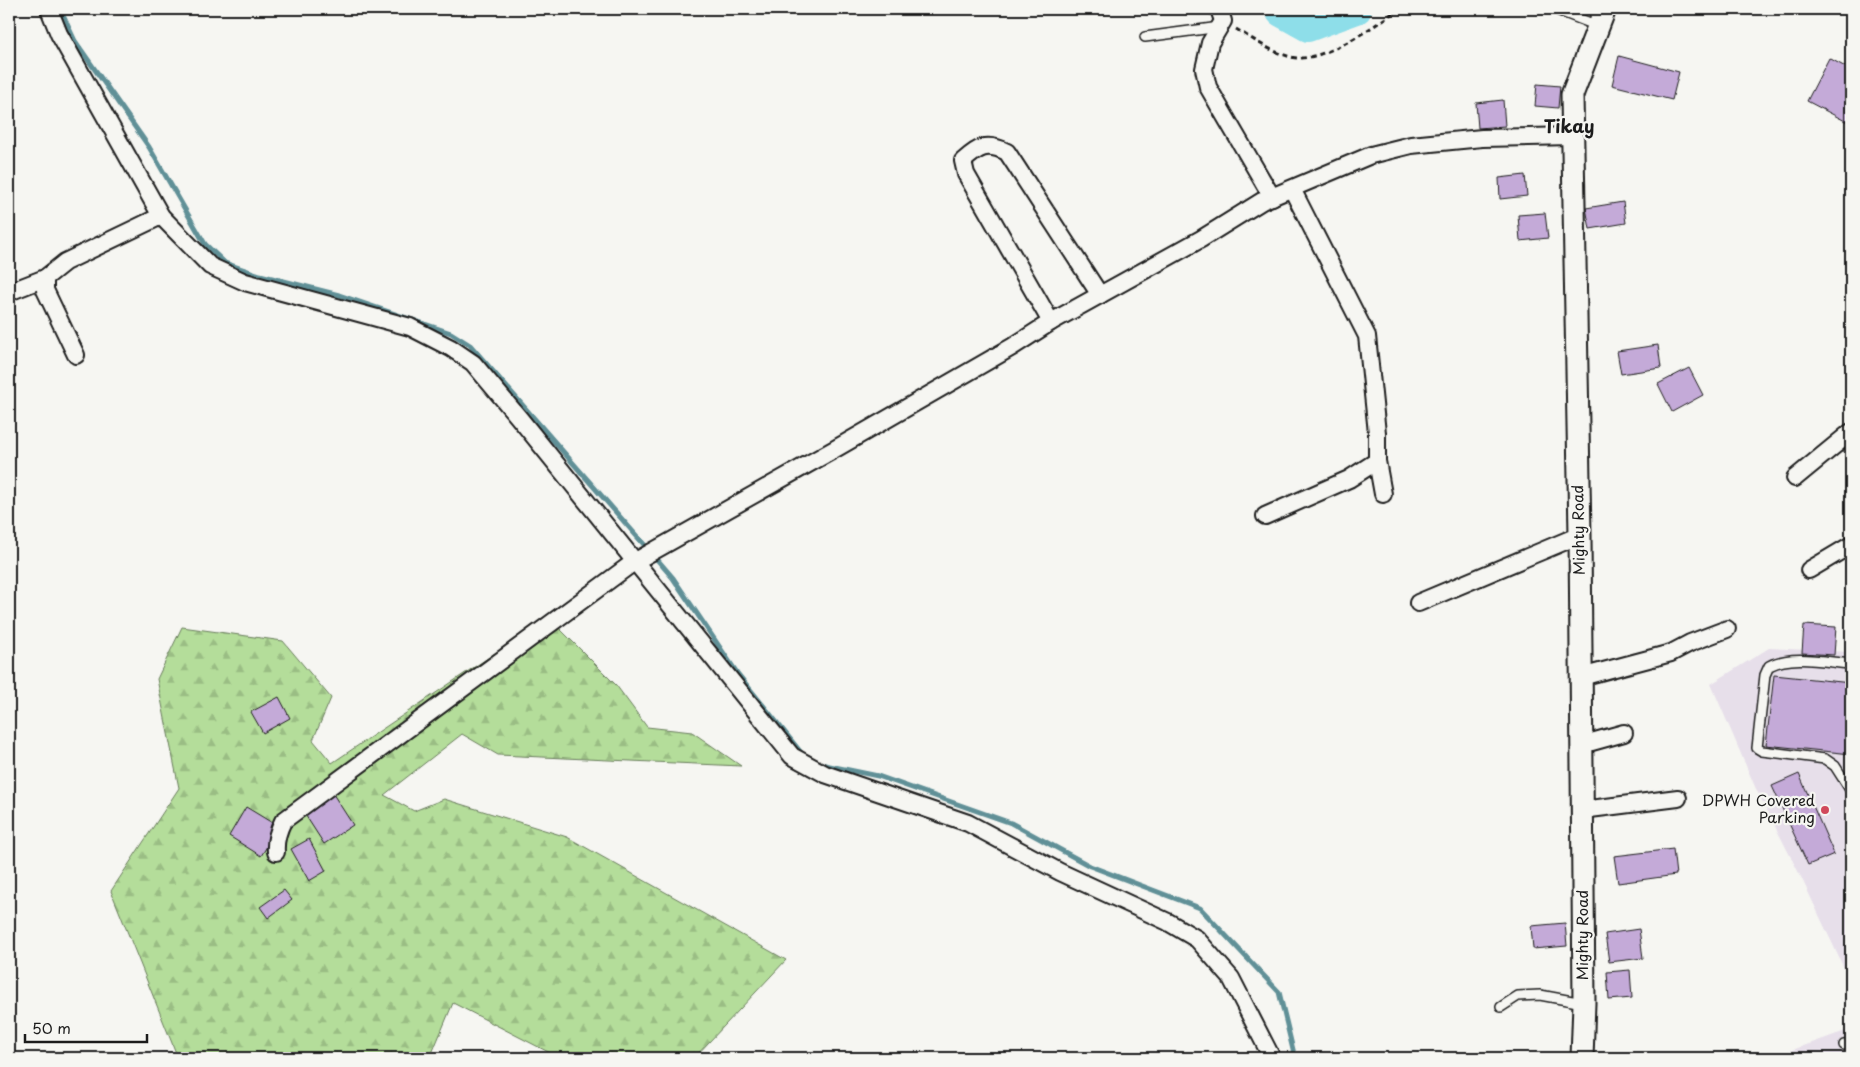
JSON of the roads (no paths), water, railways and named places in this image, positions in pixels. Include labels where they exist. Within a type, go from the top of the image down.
[{"type":"street","points":[[48,9],[59,34],[160,216],[210,266],[245,282],[410,327],[451,348],[473,363],[792,756],[825,774],[968,823],[1060,872],[1168,922],[1197,939],[1231,978],[1272,1058]]},
{"type":"street","name":"Mighty Road","points":[[1582,1058],[1584,1003],[1580,535],[1572,95],[1601,17]]},
{"type":"street","points":[[1221,19],[1210,43],[1204,69],[1208,87],[1272,197]]},
{"type":"street","points":[[276,852],[275,843],[283,821],[634,562],[836,449],[1012,347],[1051,322],[1272,197],[1371,155],[1411,145],[1482,138],[1572,136]]},
{"type":"street","points":[[1051,322],[966,174],[963,161],[978,148],[994,146],[1007,152],[1100,295]]},
{"type":"street","points":[[1292,189],[1367,336],[1377,433],[1377,461],[1383,494]]},
{"type":"street","points":[[9,292],[44,278],[65,262],[160,216]]},
{"type":"street","points":[[44,278],[45,290],[76,355]]},
{"type":"street","points":[[1795,478],[1851,432]]},
{"type":"street","points":[[1265,516],[1350,479],[1377,461]]},
{"type":"street","points":[[1418,603],[1580,535]]},
{"type":"street","points":[[1808,570],[1851,545]]},
{"type":"street","points":[[1581,678],[1671,653],[1690,642],[1727,629]]},
{"type":"street","points":[[1581,746],[1624,733]]},
{"type":"street","points":[[1582,810],[1678,798]]},
{"type":"lane","points":[[1554,9],[1601,17]]},
{"type":"lane","points":[[1145,37],[1221,19]]},
{"type":"lane","points":[[1851,664],[1790,660],[1776,662],[1768,666],[1765,675],[1758,748],[1762,751],[1825,759],[1835,766],[1851,792]]},
{"type":"lane","points":[[1502,1007],[1518,996],[1540,995],[1584,1003]]},
{"type":"waterway","points":[[60,9],[75,41],[149,147],[205,244],[225,263],[260,275],[339,295],[451,333],[470,345],[648,549]]},
{"type":"waterway","points":[[1279,9],[1308,27],[1357,9]]},
{"type":"waterway","points":[[655,557],[673,578],[737,673],[803,755]]},
{"type":"waterway","points":[[820,764],[878,776],[1011,823],[1090,866],[1200,908],[1279,992],[1295,1058]]},
{"type":"place","name":"DPWH Covered Parking","points":[[1825,810]]},
{"type":"district","name":"Tikay","points":[[1569,127]]}]
